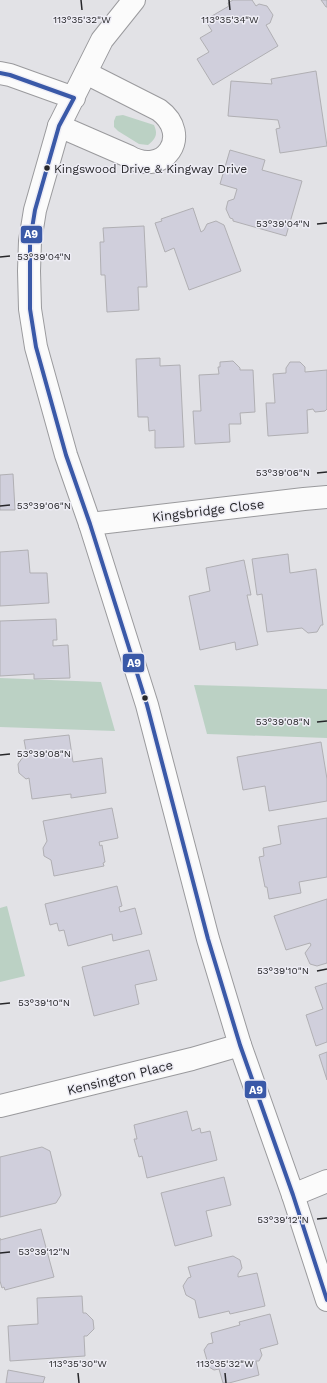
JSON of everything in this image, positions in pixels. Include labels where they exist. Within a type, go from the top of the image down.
[{"type":"street","points":[[134,0],[102,40],[60,126],[35,210],[30,240],[30,309],[36,347],[45,384],[66,455],[90,524],[147,705],[208,939],[240,1045],[293,1195],[327,1300]]},
{"type":"street","points":[[60,126],[136,161],[145,163],[155,162],[164,157],[170,150],[174,141],[174,132],[171,123],[166,116],[159,110],[86,72]]},
{"type":"street","points":[[0,73],[74,98]]},
{"type":"street","name":"Kingsbridge Close","points":[[90,524],[304,498],[327,497]]},
{"type":"street","name":"Kensington Place","points":[[0,1106],[192,1059],[240,1045]]},
{"type":"street","points":[[293,1195],[327,1181]]},
{"type":"green space","points":[[123,115],[154,125],[156,136],[153,141],[148,145],[139,144],[118,131],[114,127],[114,121],[116,116]]},
{"type":"green space","points":[[0,678],[101,682],[115,731],[0,727]]},
{"type":"green space","points":[[194,685],[327,689],[327,738],[207,734]]},
{"type":"green space","points":[[7,906],[25,976],[0,982],[0,908]]},
{"type":"building","points":[[233,0],[252,0],[256,6],[259,4],[267,6],[273,15],[270,23],[266,25],[278,46],[213,85],[197,59],[209,52],[200,38],[212,31],[205,20],[229,6],[228,3]]},
{"type":"building","points":[[321,0],[327,0],[327,7],[326,7]]},
{"type":"building","points":[[316,71],[327,146],[280,153],[276,129],[280,128],[278,120],[228,116],[231,81],[272,84],[271,79]]},
{"type":"building","points":[[230,150],[265,160],[262,170],[302,181],[286,236],[233,221],[233,219],[230,218],[226,209],[228,201],[234,199],[237,189],[220,184]]},
{"type":"building","points":[[193,208],[201,232],[207,224],[216,221],[224,225],[241,271],[189,290],[174,248],[165,252],[155,223],[162,221],[161,219]]},
{"type":"building","points":[[144,226],[147,287],[138,287],[139,310],[107,312],[105,275],[101,275],[100,242],[104,242],[103,228]]},
{"type":"building","points":[[160,358],[160,366],[180,365],[184,447],[155,448],[155,430],[149,431],[148,417],[138,417],[136,359]]},
{"type":"building","points":[[233,361],[240,368],[240,370],[253,370],[255,412],[240,413],[241,424],[229,424],[230,442],[195,444],[193,411],[201,411],[199,375],[219,374],[218,367],[220,367],[220,362]]},
{"type":"building","points":[[290,362],[300,362],[305,367],[305,372],[327,370],[327,409],[325,411],[315,412],[313,409],[307,410],[308,433],[268,436],[266,403],[275,403],[273,374],[286,373],[286,368]]},
{"type":"building","points":[[13,474],[15,510],[0,510],[0,475]]},
{"type":"building","points":[[28,550],[30,573],[47,573],[49,603],[0,606],[0,552]]},
{"type":"building","points":[[288,554],[290,573],[316,569],[323,625],[321,625],[317,632],[308,633],[302,628],[267,632],[262,594],[257,595],[252,559]]},
{"type":"building","points":[[244,560],[251,595],[247,595],[258,645],[236,650],[235,642],[200,650],[189,596],[210,591],[206,568]]},
{"type":"building","points":[[56,619],[57,640],[53,640],[53,646],[68,645],[70,678],[34,679],[34,674],[0,676],[0,621]]},
{"type":"building","points":[[69,735],[73,762],[102,758],[106,793],[71,798],[71,794],[32,799],[29,778],[26,779],[19,773],[18,764],[23,757],[27,756],[24,740]]},
{"type":"building","points":[[321,742],[327,779],[327,801],[269,811],[265,786],[243,790],[237,757]]},
{"type":"building","points":[[112,808],[118,838],[99,842],[100,846],[102,845],[105,862],[103,863],[104,866],[54,876],[51,860],[44,856],[43,848],[47,841],[43,821]]},
{"type":"building","points":[[327,818],[327,877],[299,882],[301,893],[269,899],[259,857],[264,856],[263,848],[281,844],[278,826]]},
{"type":"building","points":[[117,886],[122,906],[119,907],[120,912],[135,908],[142,934],[113,941],[112,934],[68,946],[64,930],[59,931],[57,923],[50,925],[45,904]]},
{"type":"building","points":[[327,899],[327,963],[317,966],[310,964],[305,953],[311,945],[310,943],[286,950],[274,916]]},
{"type":"building","points":[[149,950],[157,980],[135,985],[139,1004],[94,1016],[82,967]]},
{"type":"building","points":[[327,983],[327,1042],[316,1046],[306,1015],[323,1009],[315,987]]},
{"type":"building","points":[[327,1052],[327,1080],[319,1055]]},
{"type":"building","points":[[187,1111],[192,1131],[200,1128],[201,1133],[210,1131],[217,1160],[147,1178],[142,1156],[139,1157],[134,1139],[137,1139],[134,1125]]},
{"type":"building","points":[[42,1147],[50,1151],[61,1195],[56,1203],[0,1217],[0,1157]]},
{"type":"building","points":[[224,1177],[231,1205],[206,1211],[212,1236],[175,1246],[161,1193]]},
{"type":"building","points":[[41,1229],[54,1277],[5,1290],[4,1287],[2,1288],[0,1281],[0,1240]]},
{"type":"building","points":[[233,1256],[240,1260],[242,1268],[238,1274],[238,1277],[257,1273],[265,1306],[230,1314],[229,1311],[199,1318],[195,1300],[186,1295],[183,1286],[188,1278],[191,1277],[188,1267]]},
{"type":"building","points":[[82,1296],[83,1313],[86,1313],[93,1320],[94,1329],[87,1336],[84,1336],[85,1356],[10,1361],[8,1326],[38,1324],[37,1298]]},
{"type":"building","points":[[270,1314],[278,1344],[260,1349],[262,1355],[259,1361],[256,1361],[259,1375],[229,1383],[223,1383],[219,1369],[214,1370],[209,1367],[204,1350],[208,1344],[213,1343],[211,1333],[240,1325],[239,1322]]},
{"type":"building","points":[[8,1370],[45,1377],[43,1383],[6,1383]]},
{"type":"transit line","name":"A9","points":[[0,73],[10,75],[74,98],[59,126],[35,210],[30,241],[30,309],[36,347],[66,455],[90,524],[147,705],[208,939],[240,1045],[293,1195],[327,1300]]},
{"type":"place","name":"Kingswood Drive & Kingway Drive","points":[[47,168]]}]
